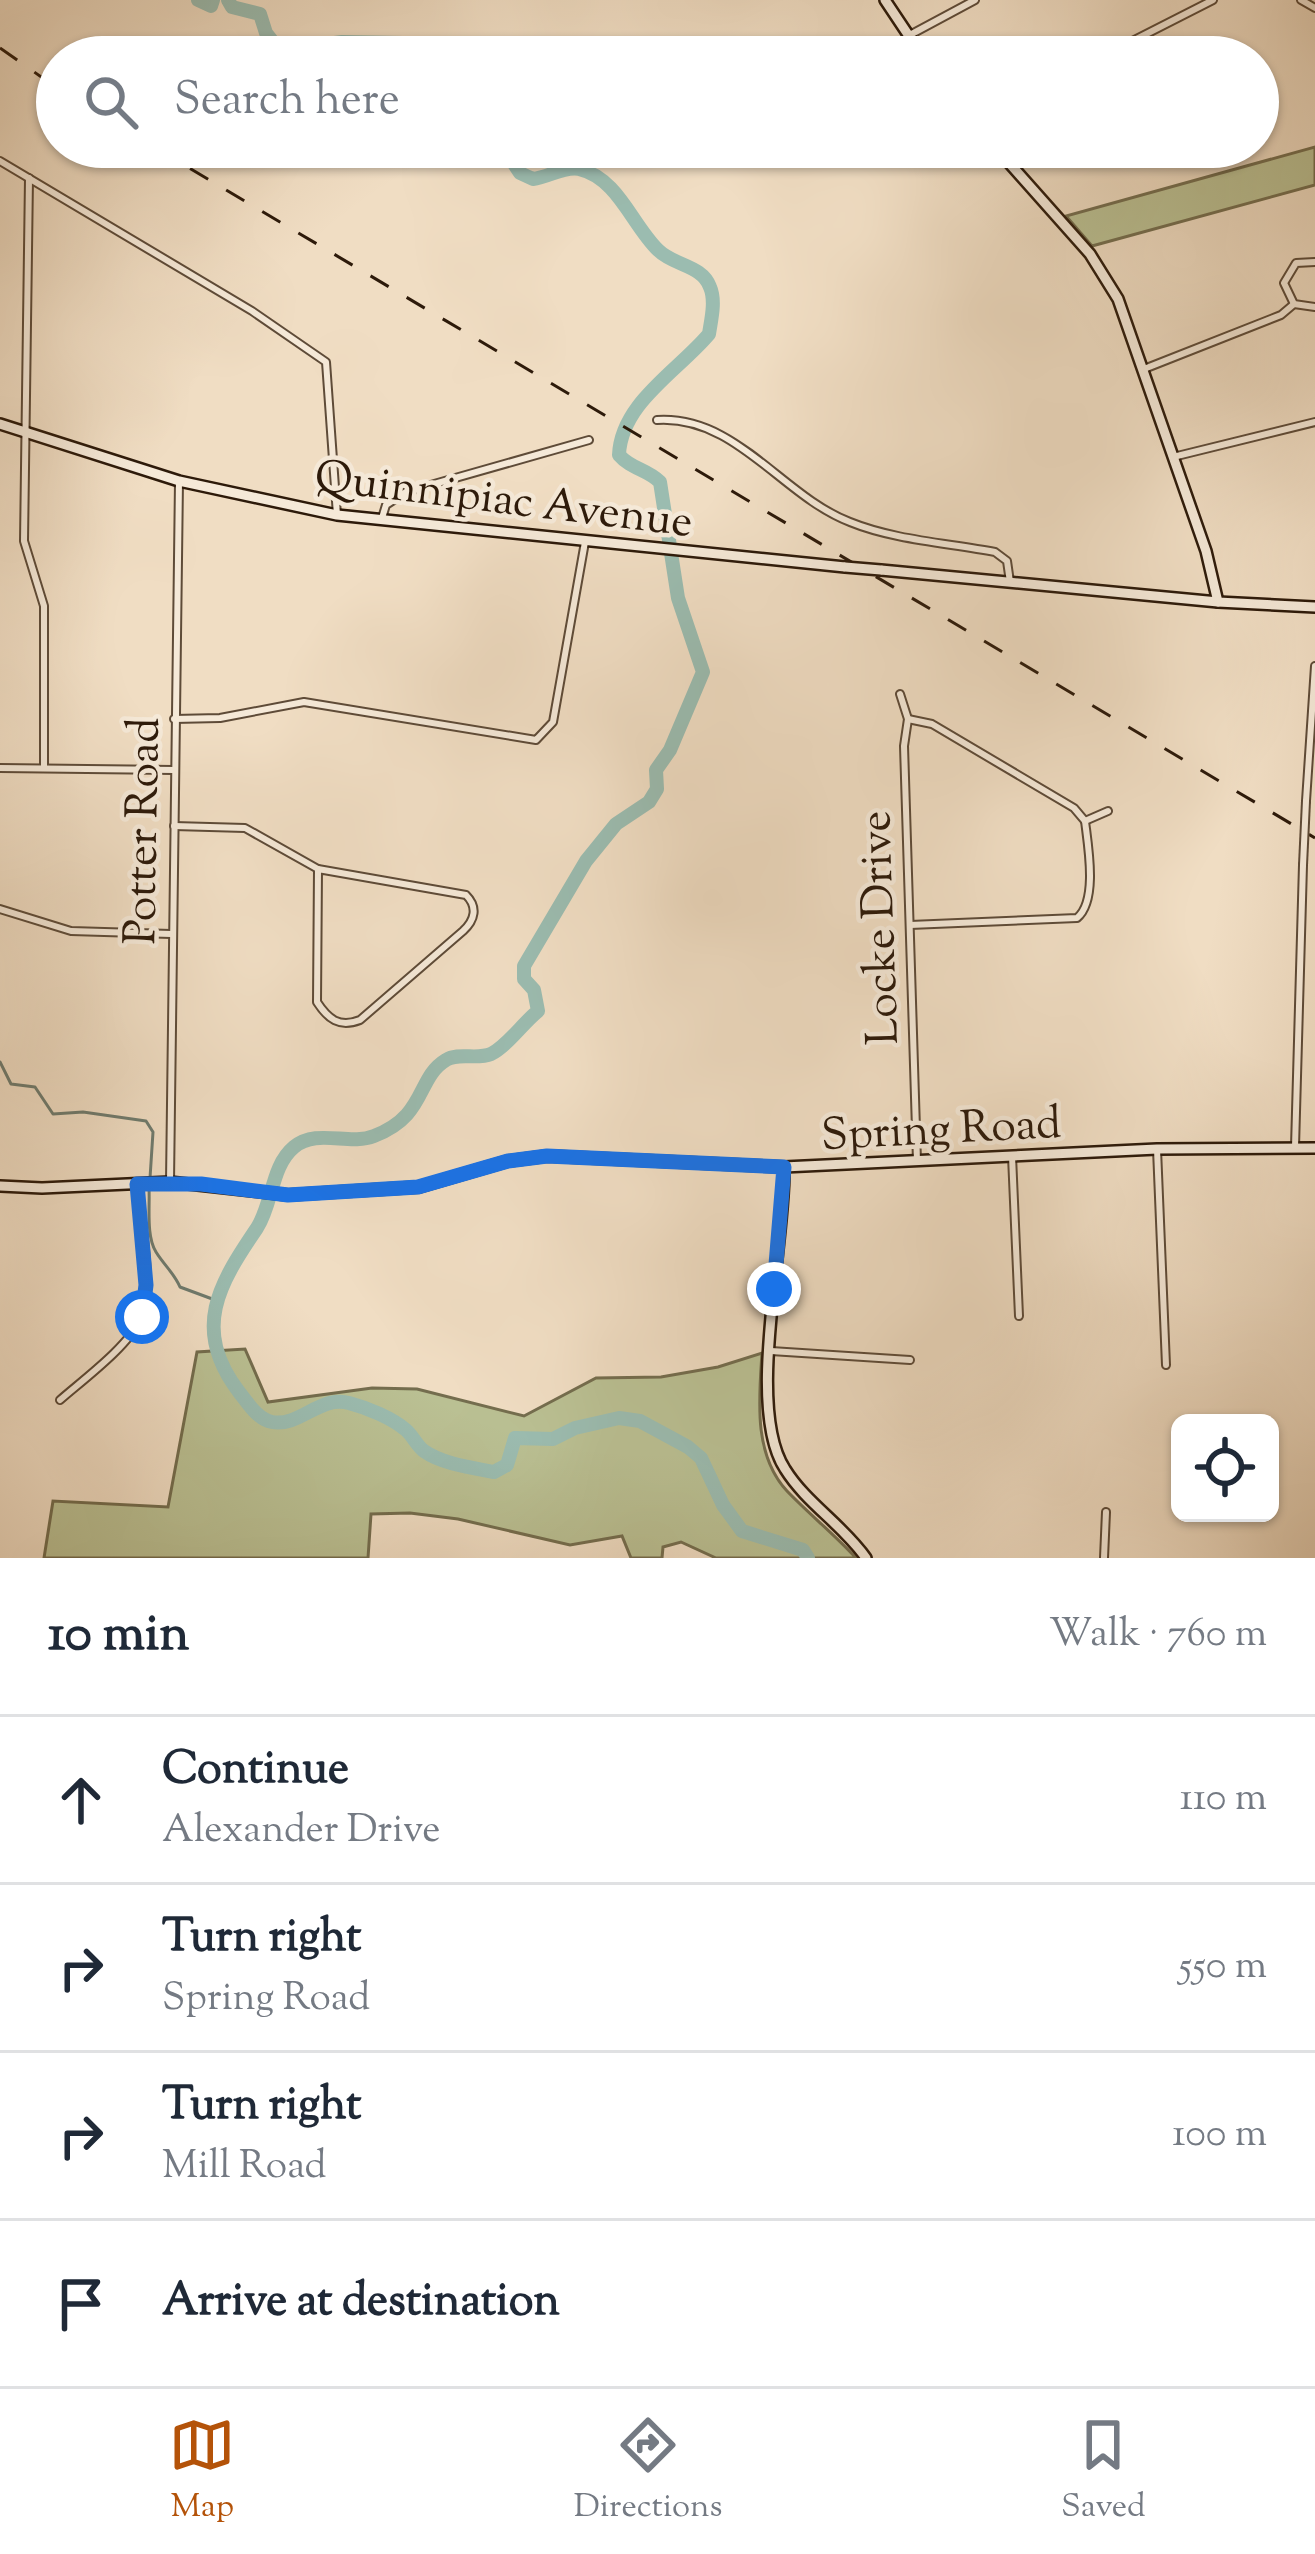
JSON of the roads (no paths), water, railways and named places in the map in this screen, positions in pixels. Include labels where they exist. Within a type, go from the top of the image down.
[{"type":"street","points":[[885,0],[908,36],[975,0]]},
{"type":"street","points":[[1142,36],[1213,0]]},
{"type":"street","points":[[1301,0],[1315,8]]},
{"type":"street","points":[[0,160],[252,311],[326,362],[337,515]]},
{"type":"street","points":[[1013,168],[1098,266],[1118,299],[1206,551],[1217,602]]},
{"type":"street","points":[[29,178],[24,541],[44,606],[44,768]]},
{"type":"street","points":[[1315,262],[1296,263],[1286,275],[1285,292],[1294,304],[1315,307]]},
{"type":"street","points":[[1144,369],[1281,315],[1294,304]]},
{"type":"street","points":[[657,421],[692,422],[716,432],[845,521],[995,552],[1007,562],[1010,582]]},
{"type":"street","points":[[1173,457],[1315,422]]},
{"type":"street","name":"Quinnipiac Avenue","points":[[0,424],[179,481],[337,515],[1217,602],[1315,607]]},
{"type":"street","points":[[381,521],[386,506],[398,495],[589,440]]},
{"type":"street","name":"Potter Road","points":[[170,1182],[179,481]]},
{"type":"street","points":[[173,719],[220,718],[304,702],[536,740],[553,722],[585,542]]},
{"type":"street","points":[[1295,1147],[1303,865],[1315,666]]},
{"type":"street","name":"Locke Drive","points":[[900,694],[908,719],[904,746],[917,1161]]},
{"type":"street","points":[[908,719],[932,724],[1074,808],[1085,820],[1088,895],[1087,908],[1077,919],[910,925]]},
{"type":"street","points":[[0,768],[174,770]]},
{"type":"street","points":[[1085,820],[1108,812]]},
{"type":"street","points":[[174,826],[245,828],[318,869],[466,895],[474,916],[464,931],[360,1020],[340,1023],[328,1018],[317,1002],[318,869]]},
{"type":"street","points":[[0,909],[71,931],[171,934]]},
{"type":"street","name":"Spring Road","points":[[0,1186],[43,1189],[170,1182],[280,1194],[418,1187],[508,1161],[547,1156],[784,1167],[1157,1149],[1315,1148]]},
{"type":"street","points":[[1157,1149],[1166,1365]]},
{"type":"street","points":[[1012,1156],[1019,1316]]},
{"type":"street","points":[[784,1167],[767,1419],[776,1453],[794,1481],[866,1558]]},
{"type":"street","points":[[60,1400],[110,1355],[142,1317],[146,1285],[137,1184]]},
{"type":"street","points":[[771,1351],[910,1360]]},
{"type":"street","points":[[1103,1558],[1106,1512]]},
{"type":"waterway","points":[[198,0],[211,6],[213,0]]},
{"type":"waterway","points":[[228,0],[232,7],[260,14],[268,36]]},
{"type":"waterway","points":[[517,168],[533,179],[573,168]]},
{"type":"waterway","points":[[573,168],[604,182],[658,250],[701,274],[710,287],[709,334],[640,404],[622,436],[619,455],[660,482],[678,598],[703,672],[670,750],[656,770],[657,789],[649,802],[616,824],[586,861],[524,966],[524,979],[534,990],[538,1011],[491,1054],[446,1060],[412,1108],[391,1128],[364,1139],[303,1141],[286,1155],[262,1218],[222,1288],[216,1307],[216,1348],[239,1392],[267,1420],[292,1420],[329,1403],[349,1403],[394,1421],[431,1455],[494,1472],[507,1465],[515,1438],[553,1439],[575,1428],[619,1418],[640,1421],[701,1458],[723,1505],[742,1531],[803,1550],[808,1558]]},
{"type":"waterway","points":[[0,1062],[11,1084],[35,1087],[53,1114],[83,1112],[146,1121],[153,1132],[150,1178]]},
{"type":"waterway","points":[[149,1188],[156,1252],[180,1287],[215,1300]]},
{"type":"railway","points":[[0,48],[36,73]]},
{"type":"railway","points":[[189,168],[1315,838]]}]
